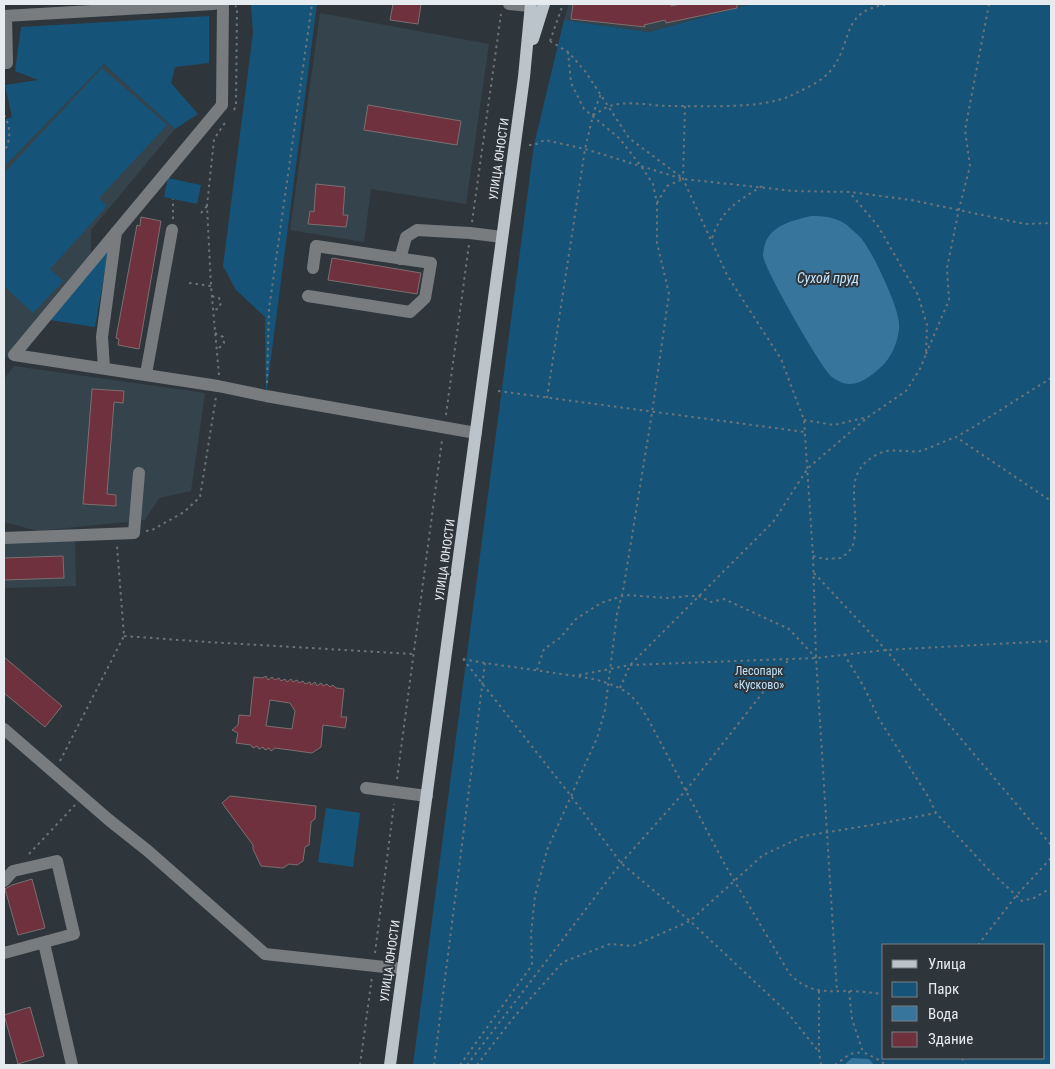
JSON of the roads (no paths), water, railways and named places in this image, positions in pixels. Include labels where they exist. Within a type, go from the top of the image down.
[{"type":"main road","name":"УЛИЦА ЮНОСТИ","points":[[526,58],[544,4]]},
{"type":"main road","name":"УЛИЦА ЮНОСТИ","points":[[390,1065],[526,58],[530,5]]},
{"type":"lane","points":[[4,63],[7,63],[5,16],[214,4]]},
{"type":"lane","points":[[222,4],[222,105],[14,355],[218,386],[476,433]]},
{"type":"lane","points":[[505,9],[530,5]]},
{"type":"lane","points":[[146,374],[172,230]]},
{"type":"lane","points":[[400,259],[406,237],[417,230],[470,232],[502,237]]},
{"type":"lane","points":[[104,368],[102,337],[116,232]]},
{"type":"lane","points":[[308,296],[410,312],[426,298],[431,263],[316,246],[313,268]]},
{"type":"lane","points":[[4,538],[134,533],[139,473]]},
{"type":"lane","points":[[4,729],[54,774],[148,851],[265,954],[403,969]]},
{"type":"lane","points":[[366,788],[426,796]]},
{"type":"lane","points":[[4,881],[13,871],[57,861],[74,934],[4,954]]},
{"type":"lane","points":[[44,943],[72,1065]]},
{"type":"water","name":"Сухой пруд","points":[[811,216],[838,220],[847,225],[861,238],[872,255],[895,305],[899,324],[898,334],[891,355],[881,367],[861,382],[849,384],[840,382],[826,370],[783,298],[763,256],[765,244],[772,232],[784,224]]},
{"type":"water","points":[[852,1058],[869,1059],[874,1065],[844,1065]]},
{"type":"park label","name":"Лесопарк «Кусково»","points":[[759,678]]}]
